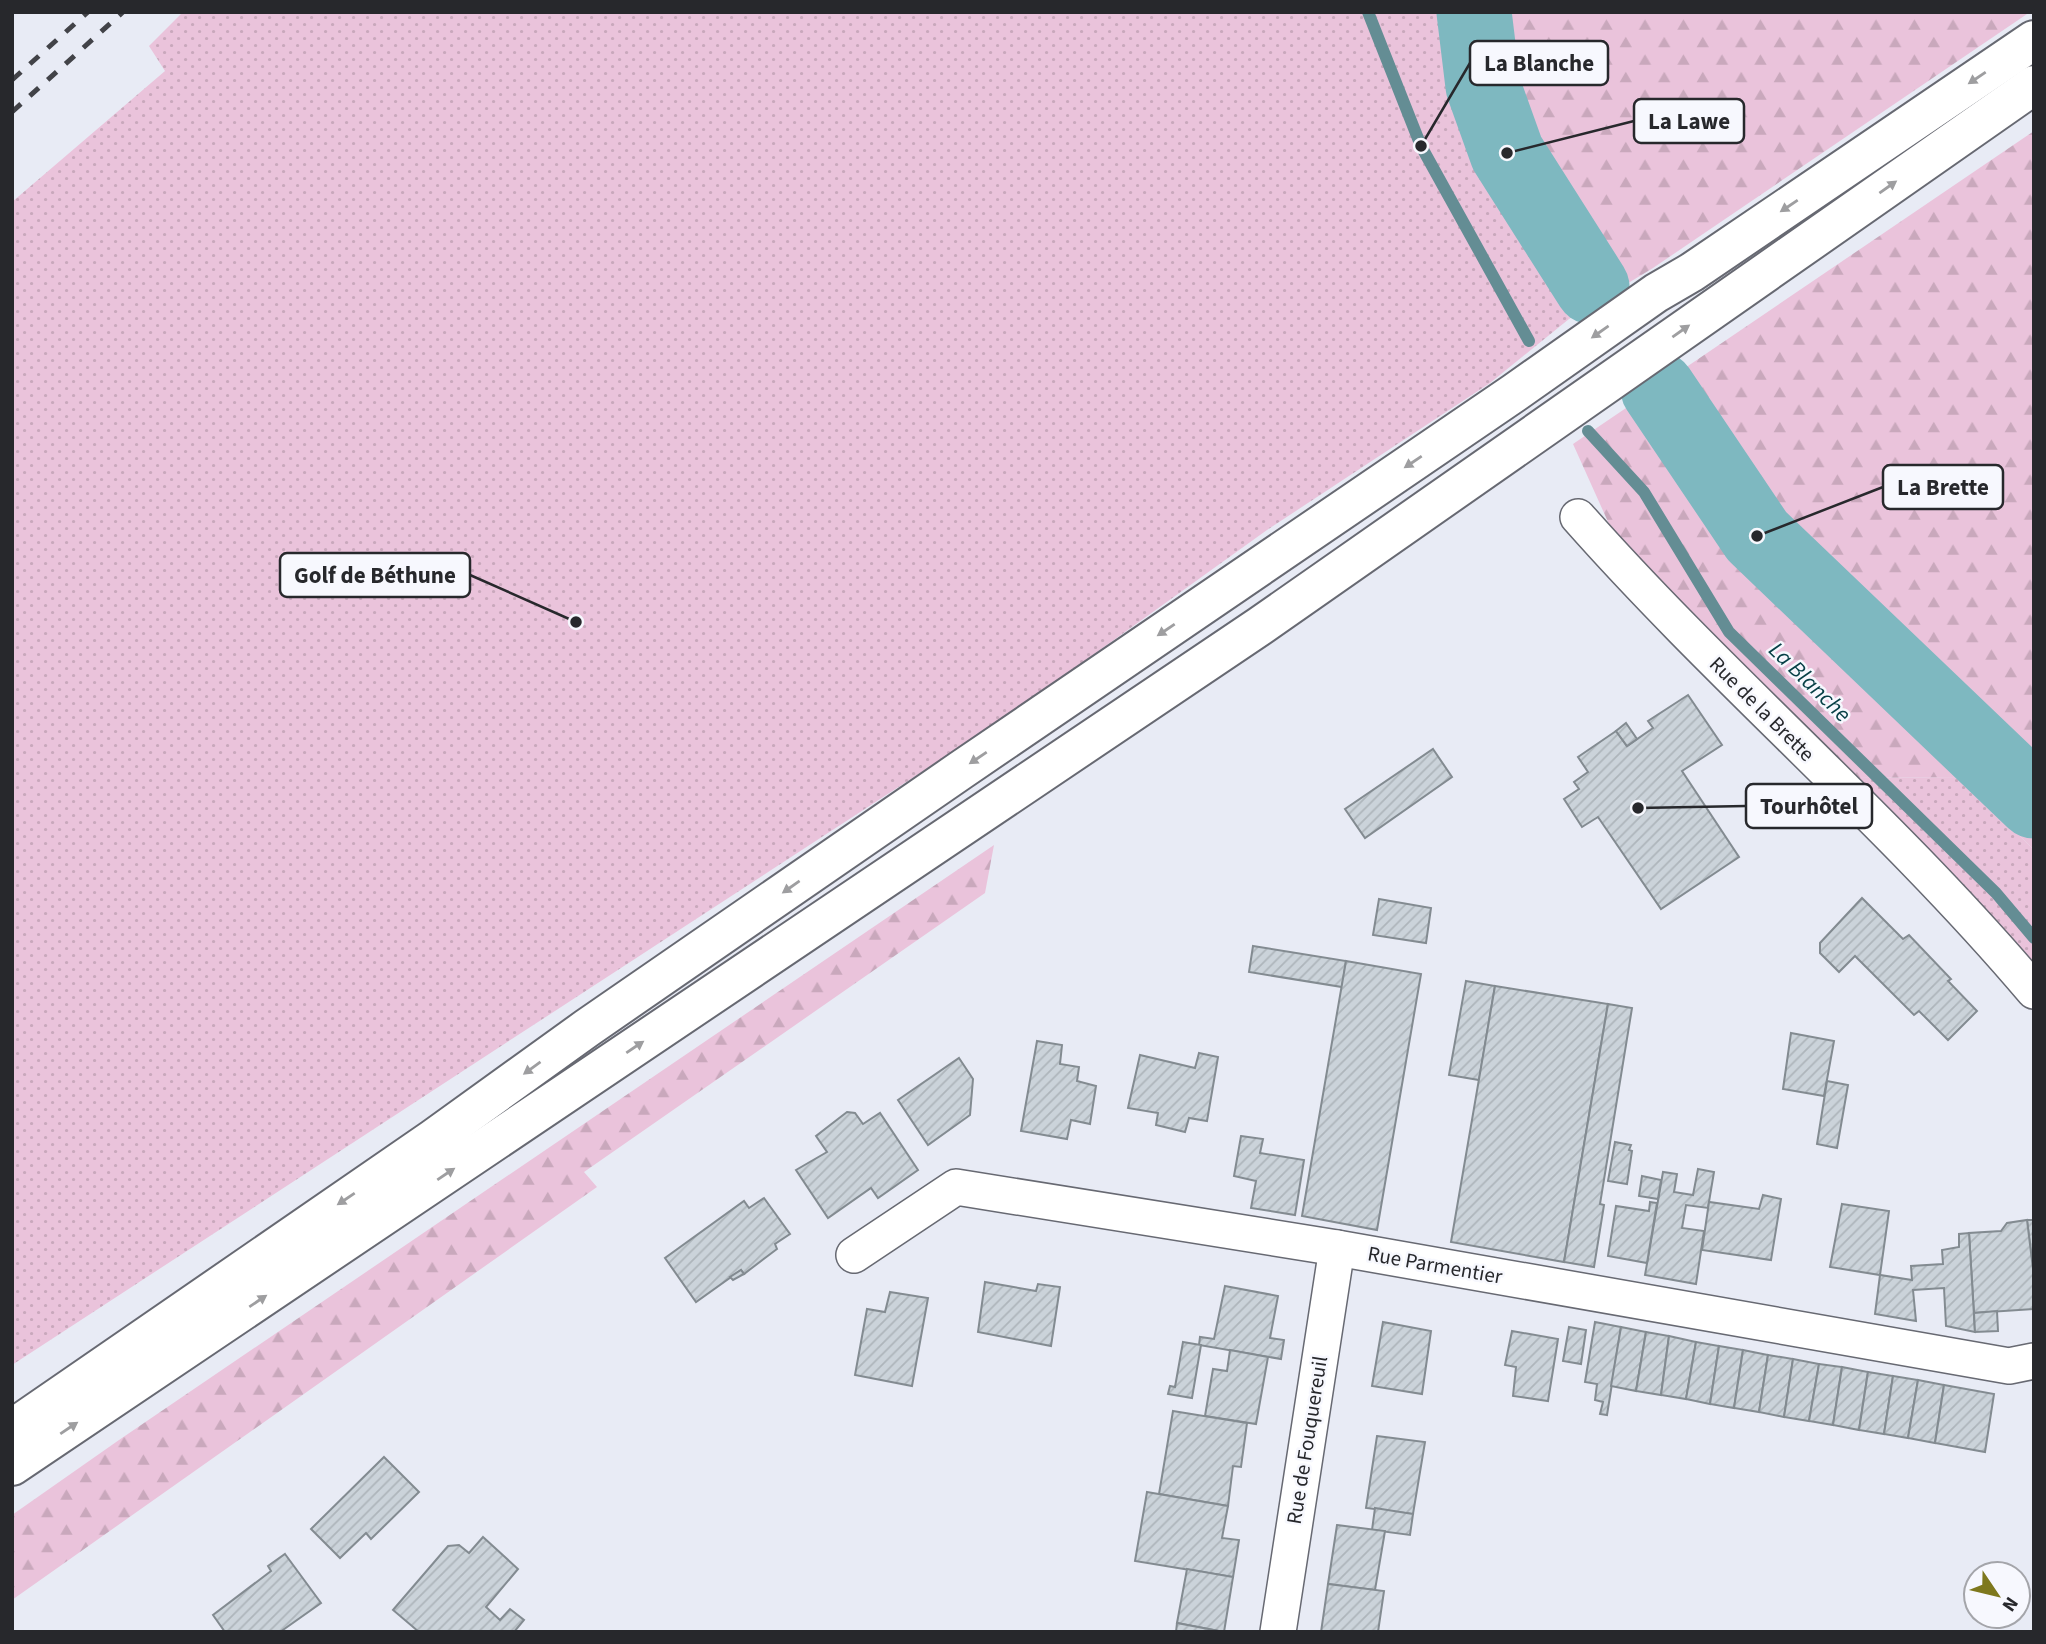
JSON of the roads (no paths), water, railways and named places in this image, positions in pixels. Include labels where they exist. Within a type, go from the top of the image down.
[{"type":"main road","points":[[12,1429],[961,770],[1656,293],[1692,272],[2034,40]]},
{"type":"main road","points":[[12,1466],[1260,626],[2034,85]]},
{"type":"street","name":"Rue de la Brette","points":[[1578,517],[1771,719],[1931,876],[2034,991]]},
{"type":"street","name":"Rue Parmentier","points":[[854,1255],[956,1187],[1337,1248],[2009,1366],[2034,1361]]},
{"type":"street","name":"Rue de Fouquereuil","points":[[1278,1632],[1337,1248]]},
{"type":"waterway","name":"La Blanche","points":[[1368,12],[1421,146],[1529,341]]},
{"type":"waterway","points":[[1474,12],[1483,86],[1507,153],[1592,287]]},
{"type":"waterway","points":[[1658,389],[1757,536],[2034,801]]},
{"type":"waterway","name":"La Blanche","points":[[1588,431],[1644,492],[1729,632],[1996,893],[2034,938]]},
{"type":"railway","points":[[12,80],[88,12]]},
{"type":"railway","points":[[12,112],[123,12]]},
{"type":"place","name":"La Blanche","points":[[1421,146]]},
{"type":"place","name":"La Lawe","points":[[1507,153]]},
{"type":"place","name":"La Brette","points":[[1757,536]]},
{"type":"place","name":"Golf de Béthune","points":[[576,622]]},
{"type":"place","name":"Tourhôtel","points":[[1638,808]]}]
